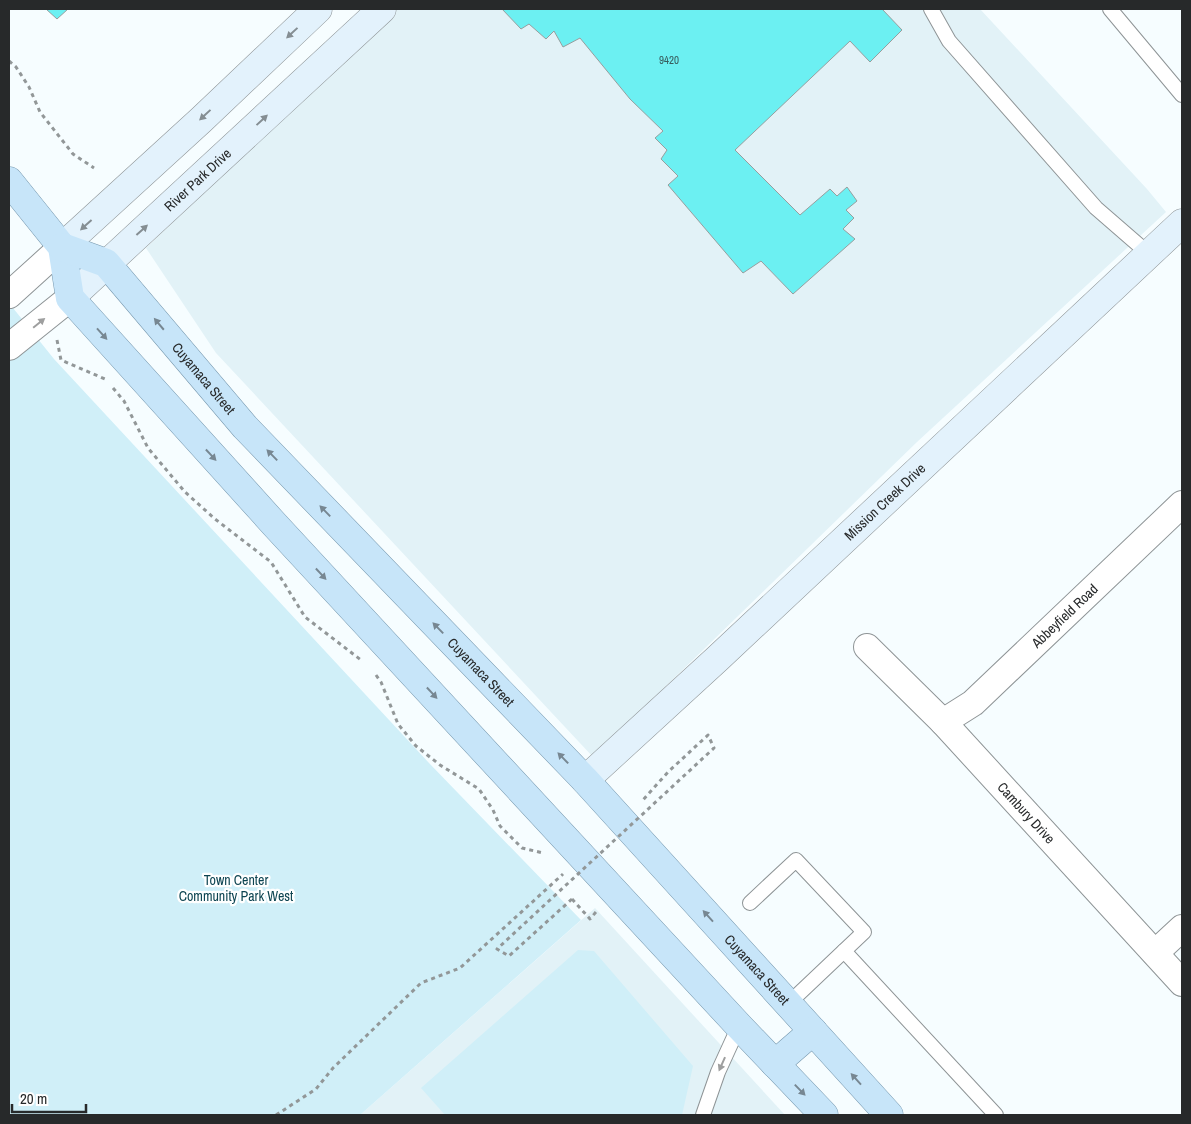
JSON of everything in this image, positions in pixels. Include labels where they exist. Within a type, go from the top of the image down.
[{"type":"main road","points":[[9,181],[62,246],[70,298],[223,468],[739,1026],[824,1115]]},
{"type":"main road","points":[[62,246],[106,262]]},
{"type":"main road","name":"Cuyamaca Street","points":[[106,262],[244,427],[584,780],[889,1115]]},
{"type":"main road","points":[[775,1064],[812,1031]]},
{"type":"street","points":[[9,295],[201,120],[318,9]]},
{"type":"street","name":"River Park Drive","points":[[9,347],[70,298],[106,262],[382,9]]},
{"type":"street","name":"Mission Creek Drive","points":[[584,780],[725,652],[1182,223]]},
{"type":"street","name":"Abbeyfield Road","points":[[943,722],[973,703],[1182,504]]},
{"type":"street","name":"Cambury Drive","points":[[867,648],[943,722],[1182,983]]},
{"type":"street","points":[[1154,953],[1182,928]]},
{"type":"lane","points":[[931,9],[949,41],[1090,201],[1149,254]]},
{"type":"lane","points":[[1110,9],[1182,95]]},
{"type":"lane","points":[[750,903],[796,860],[864,932],[788,1004]]},
{"type":"lane","points":[[844,951],[996,1115]]},
{"type":"lane","points":[[703,1115],[718,1072],[739,1026]]},
{"type":"path","points":[[9,61],[16,67],[29,88],[40,112],[73,154],[94,168]]},
{"type":"path","points":[[55,335],[61,360],[105,379],[124,401],[148,448],[185,492],[215,519],[271,562],[305,617],[366,663]]},
{"type":"path","points":[[371,669],[381,682],[398,724],[416,746],[440,765],[479,790],[493,810],[500,826],[522,848],[545,854]]},
{"type":"path","points":[[590,906],[596,912],[590,919],[572,899],[509,956],[496,949],[714,748],[708,735],[668,772],[643,800]]},
{"type":"path","points":[[557,868],[574,887]]},
{"type":"path","points":[[276,1115],[316,1089],[332,1068],[421,983],[460,968],[563,874]]},
{"type":"shaded area","points":[[395,9],[980,9],[1147,189],[1166,212],[917,442],[593,757],[216,353],[146,248]]},
{"type":"shaded area","points":[[595,908],[785,1115],[360,1115]]},
{"type":"green space","name":"Town Center Community Park West","points":[[9,303],[54,359],[429,763],[581,920],[360,1115],[9,1115]]},
{"type":"green space","points":[[578,950],[594,951],[693,1066],[682,1115],[445,1115],[421,1088]]},
{"type":"building","points":[[46,9],[68,9],[57,19]]},
{"type":"building","points":[[502,9],[882,9],[902,30],[870,62],[850,41],[735,150],[800,215],[830,189],[837,196],[847,187],[857,201],[846,210],[854,218],[843,229],[855,239],[793,294],[761,261],[743,273],[668,185],[678,176],[661,159],[667,150],[655,138],[663,131],[630,99],[580,38],[563,47],[554,31],[546,39],[529,24],[521,29]]}]
